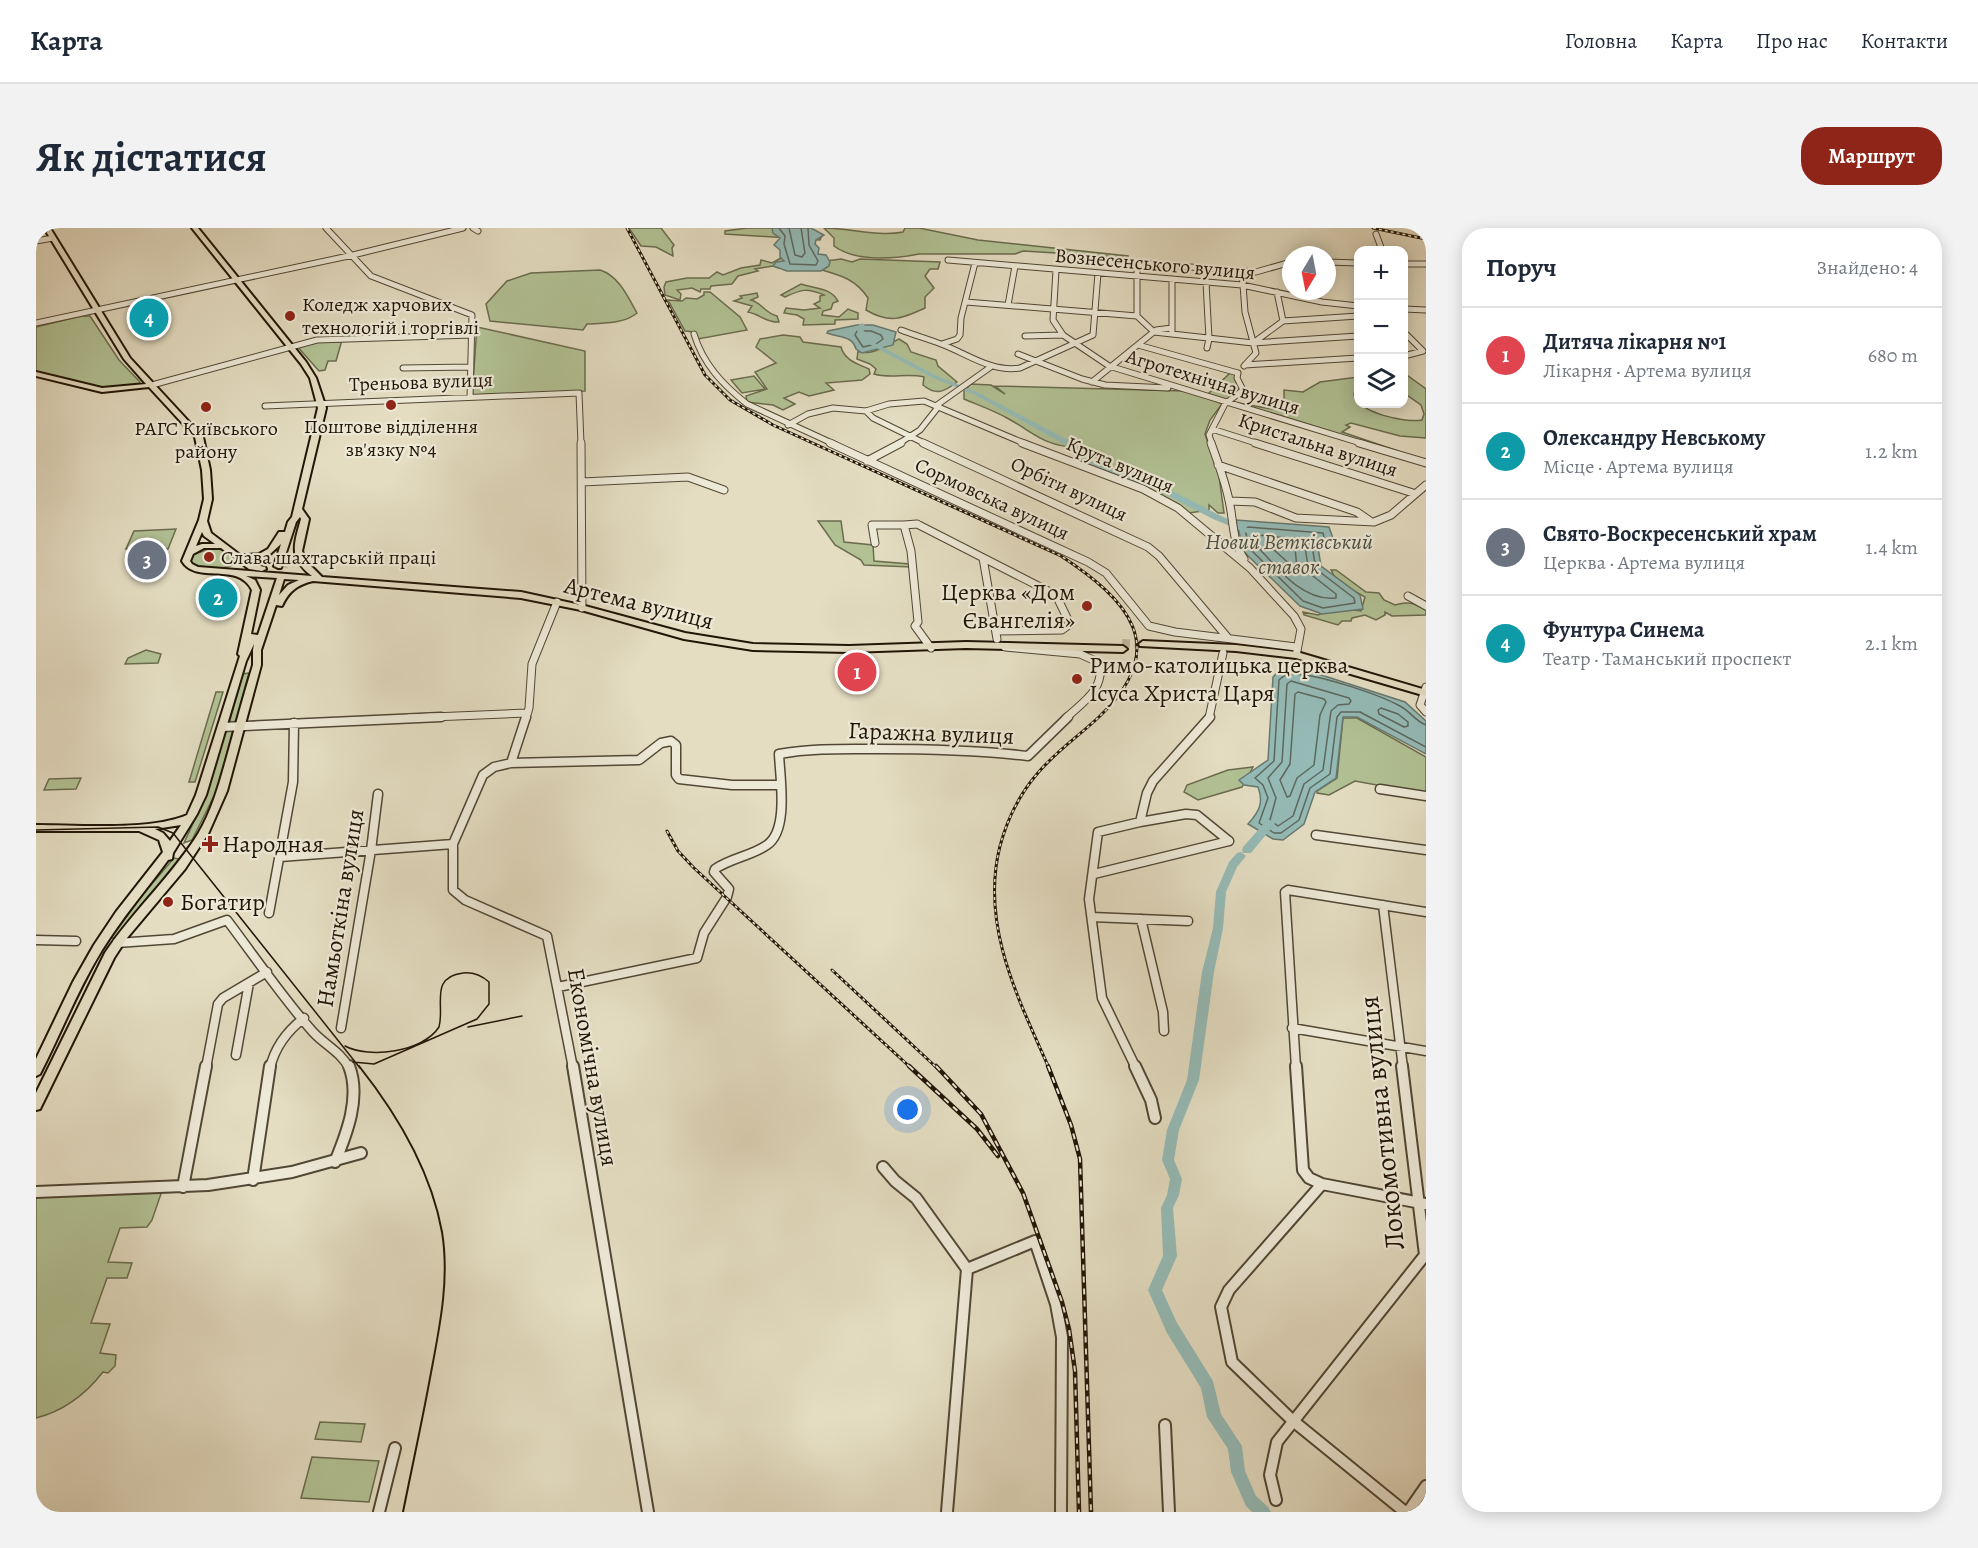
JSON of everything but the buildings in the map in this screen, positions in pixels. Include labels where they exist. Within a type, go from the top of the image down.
[{"type":"main road","points":[[47,228],[127,359],[199,437],[206,470],[208,499],[189,553]]},
{"type":"main road","points":[[195,228],[311,374],[322,403],[294,516],[272,551],[261,557],[240,558],[237,567],[226,570]]},
{"type":"main road","points":[[36,374],[102,390],[152,385]]},
{"type":"main road","points":[[281,566],[298,522],[294,516]]},
{"type":"main road","points":[[294,516],[305,519],[297,551],[299,560],[320,578]]},
{"type":"main road","name":"Артема вулиця","points":[[202,520],[207,534],[252,567],[303,576]]},
{"type":"main road","points":[[189,553],[202,546],[223,546]]},
{"type":"main road","name":"Артема вулиця","points":[[189,553],[186,561],[189,566],[213,570],[521,595],[730,645],[828,649],[931,648],[966,645],[997,638],[1123,646],[1007,639],[997,638]]},
{"type":"main road","points":[[213,570],[249,579],[256,590],[256,599],[242,650],[242,661]]},
{"type":"main road","points":[[256,664],[263,654],[282,594],[294,584],[320,578]]},
{"type":"main road","points":[[36,1071],[105,936],[171,851],[192,815],[242,661],[249,650],[276,579],[240,726],[222,791],[213,813],[203,834],[181,866],[117,943],[109,956],[36,1105]]},
{"type":"main road","points":[[1143,647],[1297,651],[1424,694],[1296,660],[1143,647]]},
{"type":"main road","points":[[36,828],[174,824],[185,821],[192,815]]},
{"type":"main road","points":[[144,826],[167,836],[171,851]]},
{"type":"main road","points":[[36,834],[145,830],[162,837],[171,851],[182,858],[181,866]]},
{"type":"main road","points":[[105,936],[109,941],[117,943]]},
{"type":"main road","points":[[95,954],[99,950],[108,949],[109,956]]},
{"type":"street","points":[[327,228],[371,276],[472,315],[470,397]]},
{"type":"street","points":[[36,324],[353,255],[463,228]]},
{"type":"street","points":[[1377,234],[1381,246]]},
{"type":"street","points":[[36,241],[53,238]]},
{"type":"street","name":"Вознесенського вулиця","points":[[948,260],[1242,285],[1322,302],[1354,305]]},
{"type":"street","points":[[1086,262],[1137,263],[1258,272],[1282,265]]},
{"type":"street","points":[[1336,262],[1354,263]]},
{"type":"street","points":[[942,344],[957,339],[960,335],[961,318],[975,263]]},
{"type":"street","points":[[1137,263],[1137,316]]},
{"type":"street","points":[[1408,264],[1426,264]]},
{"type":"street","points":[[1008,305],[1015,266]]},
{"type":"street","points":[[1056,270],[1053,320],[1063,335]]},
{"type":"street","points":[[1242,271],[1247,324],[1256,353],[1238,374],[1243,390],[1225,404],[1209,435],[1230,501],[1232,530],[1238,550],[1250,568]]},
{"type":"street","points":[[901,330],[942,344],[991,366],[1005,370],[1017,369],[1076,345],[1093,335],[1098,273]]},
{"type":"street","points":[[1172,279],[1172,335]]},
{"type":"street","points":[[1206,282],[1209,339],[1207,348]]},
{"type":"street","points":[[1277,292],[1283,321]]},
{"type":"street","points":[[966,302],[1137,316],[1154,332],[1253,343],[1354,336]]},
{"type":"street","points":[[1408,309],[1426,310]]},
{"type":"street","points":[[1253,343],[1283,321],[1354,316]]},
{"type":"street","points":[[1092,382],[1154,332],[1159,329],[1172,328]]},
{"type":"street","name":"Сормовська вулиця","points":[[694,334],[699,353],[738,398],[788,425],[1004,521],[1098,567],[1106,573],[1149,626],[1297,651]]},
{"type":"street","points":[[152,385],[317,340],[472,335]]},
{"type":"street","points":[[1025,336],[1063,335]]},
{"type":"street","name":"Агротехнічна вулиця","points":[[1063,335],[1109,366],[1426,463]]},
{"type":"street","points":[[1408,336],[1423,350],[1408,355]]},
{"type":"street","points":[[1138,345],[1238,374]]},
{"type":"street","points":[[1018,354],[1092,382],[1121,387],[1180,389]]},
{"type":"street","points":[[1245,365],[1354,358]]},
{"type":"street","points":[[867,461],[911,437],[920,430],[936,405],[991,366]]},
{"type":"street","points":[[403,368],[471,367]]},
{"type":"street","points":[[579,393],[582,608]]},
{"type":"street","name":"Треньова вулиця","points":[[265,406],[579,393]]},
{"type":"street","points":[[788,425],[808,414],[833,408],[866,411],[892,403],[936,405]]},
{"type":"street","name":"Крута вулиця","points":[[936,405],[1000,434],[1143,489],[1178,508],[1250,568],[1294,616],[1301,629],[1297,651]]},
{"type":"street","name":"Орбіти вулиця","points":[[866,411],[873,418],[911,437],[1148,547],[1159,556],[1228,638]]},
{"type":"street","name":"Кристальна вулиця","points":[[1212,429],[1413,493]]},
{"type":"street","points":[[1218,465],[1348,509],[1363,515],[1370,522]]},
{"type":"street","points":[[582,482],[688,477],[724,490]]},
{"type":"street","points":[[1230,501],[1244,500],[1296,518],[1370,522],[1381,521],[1413,493],[1426,485]]},
{"type":"street","points":[[875,543],[872,525],[918,524],[1056,595],[1070,624],[1062,630],[997,638],[983,558]]},
{"type":"street","points":[[904,525],[911,551],[918,622],[915,626],[931,648]]},
{"type":"street","points":[[1408,596],[1426,606]]},
{"type":"street","points":[[557,602],[532,664],[529,708],[512,763],[639,760],[648,755],[659,743],[671,741],[676,745],[676,775],[679,779],[732,785],[779,785]]},
{"type":"street","name":"Гаражна вулиця","points":[[558,987],[697,958],[704,933],[727,897],[729,889],[714,872],[715,869],[769,845],[777,836],[782,823],[779,754],[798,750],[976,750],[1028,756],[1098,687],[1102,675],[1100,663],[1091,656],[1024,651],[997,638]]},
{"type":"street","points":[[1140,822],[1147,793],[1153,781],[1209,720],[1223,653]]},
{"type":"street","points":[[1424,694],[1420,705],[1426,712]]},
{"type":"street","points":[[222,727],[527,713]]},
{"type":"street","points":[[269,913],[293,782],[294,723]]},
{"type":"street","name":"Економічна вулиця","points":[[512,763],[494,766],[483,774],[453,844],[453,890],[465,900],[547,936],[558,987],[648,1512]]},
{"type":"street","points":[[1380,789],[1426,796]]},
{"type":"street","name":"Намьоткіна вулиця","points":[[341,1028],[371,850],[378,794]]},
{"type":"street","points":[[1094,874],[1229,841],[1197,815],[1186,814],[1098,832],[1089,899],[1102,998],[1151,1100],[1155,1118]]},
{"type":"street","points":[[1316,835],[1426,850]]},
{"type":"street","points":[[280,857],[453,844]]},
{"type":"street","points":[[1422,1203],[1322,1184],[1309,1179],[1303,1170],[1292,1028],[1286,891],[1426,912]]},
{"type":"street","name":"Локомотивна вулиця","points":[[1276,1500],[1270,1475],[1273,1452],[1277,1442],[1292,1420],[1425,1255],[1422,1203],[1398,1046],[1383,905]]},
{"type":"street","points":[[1092,917],[1188,921]]},
{"type":"street","points":[[1141,919],[1163,1012],[1164,1031]]},
{"type":"street","points":[[117,943],[154,943],[171,940],[191,935],[226,920],[316,1035],[337,1050],[351,1070],[353,1080],[350,1120],[335,1162]]},
{"type":"street","points":[[36,940],[76,941]]},
{"type":"street","points":[[183,1187],[218,1004],[267,972]]},
{"type":"street","points":[[236,1055],[249,983]]},
{"type":"street","points":[[253,1180],[266,1085],[273,1054],[292,1027],[304,1018]]},
{"type":"street","points":[[1292,1028],[1426,1051]]},
{"type":"street","points":[[36,1191],[61,1192],[171,1185],[183,1187],[253,1180],[335,1162],[361,1153]]},
{"type":"street","points":[[883,1167],[895,1181],[916,1198],[967,1269],[947,1512]]},
{"type":"street","points":[[1322,1184],[1229,1290],[1221,1303],[1232,1362],[1292,1420],[1406,1512],[1426,1486]]},
{"type":"street","points":[[967,1269],[1035,1241],[1056,1304],[1062,1337],[1061,1512]]},
{"type":"street","points":[[1165,1425],[1169,1512]]},
{"type":"street","points":[[379,1512],[395,1448]]},
{"type":"green space","points":[[629,228],[661,228],[674,245],[673,256],[656,247],[641,246]]},
{"type":"green space","points":[[747,228],[810,228],[821,238],[820,240],[725,234],[725,231]]},
{"type":"green space","points":[[824,228],[894,233],[903,232],[905,228],[919,228],[978,240],[1128,256],[1128,260],[1106,256],[1023,251],[1015,254],[919,254],[887,258],[864,257],[853,255],[834,246],[834,238]]},
{"type":"green space","points":[[781,258],[787,262],[778,268],[773,266],[755,269],[758,271],[738,276],[732,284],[711,286],[710,289],[701,289],[700,292],[692,288],[677,290],[681,294],[680,300],[665,295],[666,282],[687,278],[709,278],[717,272],[723,275],[741,268],[760,265],[761,260],[772,263]]},
{"type":"green space","points":[[841,259],[852,262],[860,259],[940,262],[938,269],[930,269],[925,276],[934,288],[925,297],[925,308],[902,317],[889,318],[866,310],[868,298],[859,287],[843,277],[822,270],[818,262]]},
{"type":"green space","points":[[600,270],[618,282],[637,313],[632,317],[620,321],[587,324],[583,330],[490,321],[486,304],[507,281],[531,273]]},
{"type":"green space","points":[[801,284],[835,296],[838,301],[833,303],[831,309],[823,311],[822,315],[839,317],[848,309],[858,313],[858,319],[835,320],[835,324],[803,325],[804,319],[797,315],[784,313],[786,308],[804,310],[820,308],[814,304],[820,301],[820,296],[824,295],[804,290],[785,297],[781,295]]},
{"type":"green space","points":[[704,292],[710,292],[740,317],[747,330],[698,339],[694,332],[685,331],[668,300],[697,299],[704,295]]},
{"type":"green space","points":[[757,293],[758,297],[751,300],[777,316],[779,322],[748,312],[752,306],[734,301],[742,298],[740,296]]},
{"type":"green space","points":[[90,316],[119,360],[140,382],[138,385],[102,389],[36,372],[36,327]]},
{"type":"green space","points":[[477,327],[585,351],[585,391],[472,395]]},
{"type":"green space","points":[[783,335],[800,337],[803,342],[841,347],[848,358],[869,369],[870,374],[862,380],[826,383],[834,390],[809,396],[799,392],[784,398],[795,404],[783,410],[773,405],[747,402],[746,396],[767,389],[755,372],[776,363],[756,347],[760,339]]},
{"type":"green space","points":[[899,339],[907,344],[911,352],[936,360],[938,366],[957,382],[936,392],[923,385],[924,377],[874,374],[876,369],[857,359],[858,351],[874,351]]},
{"type":"green space","points":[[342,340],[336,361],[328,361],[325,370],[319,371],[296,345],[320,341]]},
{"type":"green space","points":[[1230,373],[1236,374],[1241,389],[1228,400],[1208,394]]},
{"type":"green space","points":[[754,376],[765,389],[742,393],[731,380]]},
{"type":"green space","points":[[1408,376],[1426,389],[1426,438],[1400,436],[1351,423],[1346,425],[1350,427],[1342,432],[1398,451],[1392,451],[1238,403],[1284,411],[1283,408],[1288,406],[1284,404],[1284,390],[1303,392],[1320,382],[1354,378],[1354,408],[1366,408],[1394,418],[1414,421],[1422,420],[1424,414],[1421,405],[1408,396]]},
{"type":"green space","points":[[971,384],[991,385],[1005,394],[995,386],[1184,391],[1222,404],[1210,420],[1205,434],[1219,476],[1224,513],[1218,513],[1209,505],[1209,510],[1189,513],[1131,482],[1079,445],[1078,448],[1066,447],[1040,438],[1002,415],[964,399],[964,391]]},
{"type":"green space","points":[[818,521],[841,521],[844,542],[873,545],[874,561],[910,564],[911,567],[864,565],[861,560],[835,545]]},
{"type":"green space","points":[[176,529],[168,549],[126,549],[134,531]]},
{"type":"green space","points":[[212,548],[223,550],[237,560],[236,563],[231,566],[214,568],[191,563],[192,555]]},
{"type":"green space","points":[[1331,570],[1336,570],[1366,592],[1379,593],[1384,600],[1395,605],[1411,603],[1426,610],[1426,615],[1392,616],[1385,612],[1385,615],[1376,620],[1365,615],[1352,618],[1351,621],[1342,621],[1338,625],[1304,615],[1303,612],[1318,615],[1346,609],[1361,611],[1365,597],[1337,581]]},
{"type":"green space","points":[[146,650],[161,654],[158,663],[125,664],[128,658]]},
{"type":"green space","points":[[249,673],[236,720],[229,723],[243,674]]},
{"type":"green space","points":[[216,692],[223,692],[195,782],[189,782]]},
{"type":"green space","points":[[1343,718],[1357,718],[1426,757],[1426,794],[1355,781],[1329,795],[1317,793],[1337,778]]},
{"type":"green space","points":[[233,730],[217,790],[192,840],[184,843],[206,795],[225,732]]},
{"type":"green space","points":[[1253,767],[1242,787],[1198,800],[1184,792],[1187,785],[1228,770]]},
{"type":"green space","points":[[81,778],[76,789],[44,790],[49,779]]},
{"type":"green space","points":[[174,858],[179,859],[178,862],[115,938],[110,938],[128,912]]},
{"type":"green space","points":[[163,1188],[152,1220],[147,1227],[120,1228],[108,1262],[132,1263],[127,1278],[107,1278],[91,1323],[110,1324],[100,1353],[116,1355],[115,1366],[108,1373],[103,1372],[73,1401],[56,1411],[36,1418],[36,1195]]},
{"type":"green space","points":[[320,1422],[365,1424],[361,1442],[315,1439]]},
{"type":"green space","points":[[312,1457],[379,1461],[369,1502],[301,1498]]},
{"type":"water","points":[[772,228],[811,228],[824,235],[816,240],[815,244],[819,248],[818,254],[826,255],[830,262],[829,266],[821,271],[787,271],[773,266],[776,262],[784,261],[780,257],[780,250],[774,245],[780,238],[773,233]]},
{"type":"water","points":[[857,325],[873,325],[896,332],[893,345],[862,353],[848,339],[827,333]]},
{"type":"water","name":"Новий Ветківський ставок","points":[[1236,520],[1329,527],[1334,541],[1318,547],[1321,566],[1360,595],[1363,609],[1322,614],[1300,606],[1244,552]]},
{"type":"water","points":[[1290,668],[1309,671],[1405,702],[1426,721],[1426,754],[1357,717],[1343,717],[1336,778],[1315,792],[1304,824],[1283,840],[1273,839],[1248,824],[1259,807],[1260,793],[1258,787],[1244,785],[1239,780],[1268,760],[1273,677],[1279,671]]},
{"type":"waterway","points":[[862,325],[858,328],[869,342],[935,377],[975,393],[1082,451],[1082,460],[1162,489],[1216,517],[1250,531]]},
{"type":"waterway","points":[[1247,850],[1270,823]]},
{"type":"waterway","points":[[1241,856],[1233,865],[1221,892],[1218,928],[1208,972],[1193,1080],[1173,1130],[1168,1160],[1176,1179],[1173,1195],[1167,1208],[1170,1256],[1155,1290],[1172,1328],[1208,1386],[1214,1417],[1235,1446],[1238,1472],[1251,1501],[1263,1512]]},
{"type":"tunnel","points":[[280,579],[284,566]]},
{"type":"tunnel","points":[[1122,643],[1143,644]]},
{"type":"tram line","points":[[36,830],[158,827],[173,833],[355,1062]]},
{"type":"tram line","points":[[345,1046],[355,1050],[381,1052],[395,1051],[421,1042],[439,1027],[440,994],[446,980],[452,976],[467,973],[477,974],[489,982],[489,1004],[477,1019],[374,1064],[355,1062]]},
{"type":"tram line","points":[[468,1027],[522,1016]]},
{"type":"tram line","points":[[355,1062],[360,1068]]},
{"type":"tram line","points":[[359,1066],[399,1124],[421,1165],[437,1209],[444,1250],[445,1269],[440,1324],[403,1512]]},
{"type":"railway","points":[[627,228],[705,375],[730,400],[773,425],[1061,556],[1105,590],[1122,608],[1133,627],[1137,647],[1134,668],[1122,691],[1100,716],[1051,758],[1031,782],[1014,808],[1000,846],[995,875],[995,904],[999,933],[1015,988],[1049,1068]]},
{"type":"railway","points":[[1373,228],[1426,239]]},
{"type":"railway","points":[[667,831],[678,851],[694,868],[911,1068]]},
{"type":"railway","points":[[832,970],[937,1068]]},
{"type":"railway","points":[[909,1066],[977,1129],[998,1156]]},
{"type":"railway","points":[[936,1066],[981,1114],[1023,1193],[1062,1302],[1069,1329],[1075,1371],[1079,1512]]},
{"type":"railway","points":[[1048,1066],[1071,1125],[1080,1159],[1091,1512]]},
{"type":"place","name":"Коледж харчових технологій і торгівлі","points":[[290,316]]},
{"type":"place","name":"Фунтура Синема","points":[[149,318]]},
{"type":"place","name":"Поштове відділення зв'язку №4","points":[[391,405]]},
{"type":"place","name":"РАГС Київського району","points":[[206,407]]},
{"type":"place","name":"Слава шахтарській праці","points":[[209,557]]},
{"type":"place","name":"Свято-Воскресенський храм","points":[[147,560]]},
{"type":"place","name":"Олександру Невському","points":[[218,598]]},
{"type":"place","name":"Церква «Дом Євангелія»","points":[[1087,606]]},
{"type":"place","name":"Дитяча лікарня №1","points":[[857,672]]},
{"type":"place","name":"Римо-католицька церква Ісуса Христа Царя","points":[[1077,679]]},
{"type":"place","name":"Народная","points":[[210,844]]},
{"type":"place","name":"Богатир","points":[[168,902]]}]
